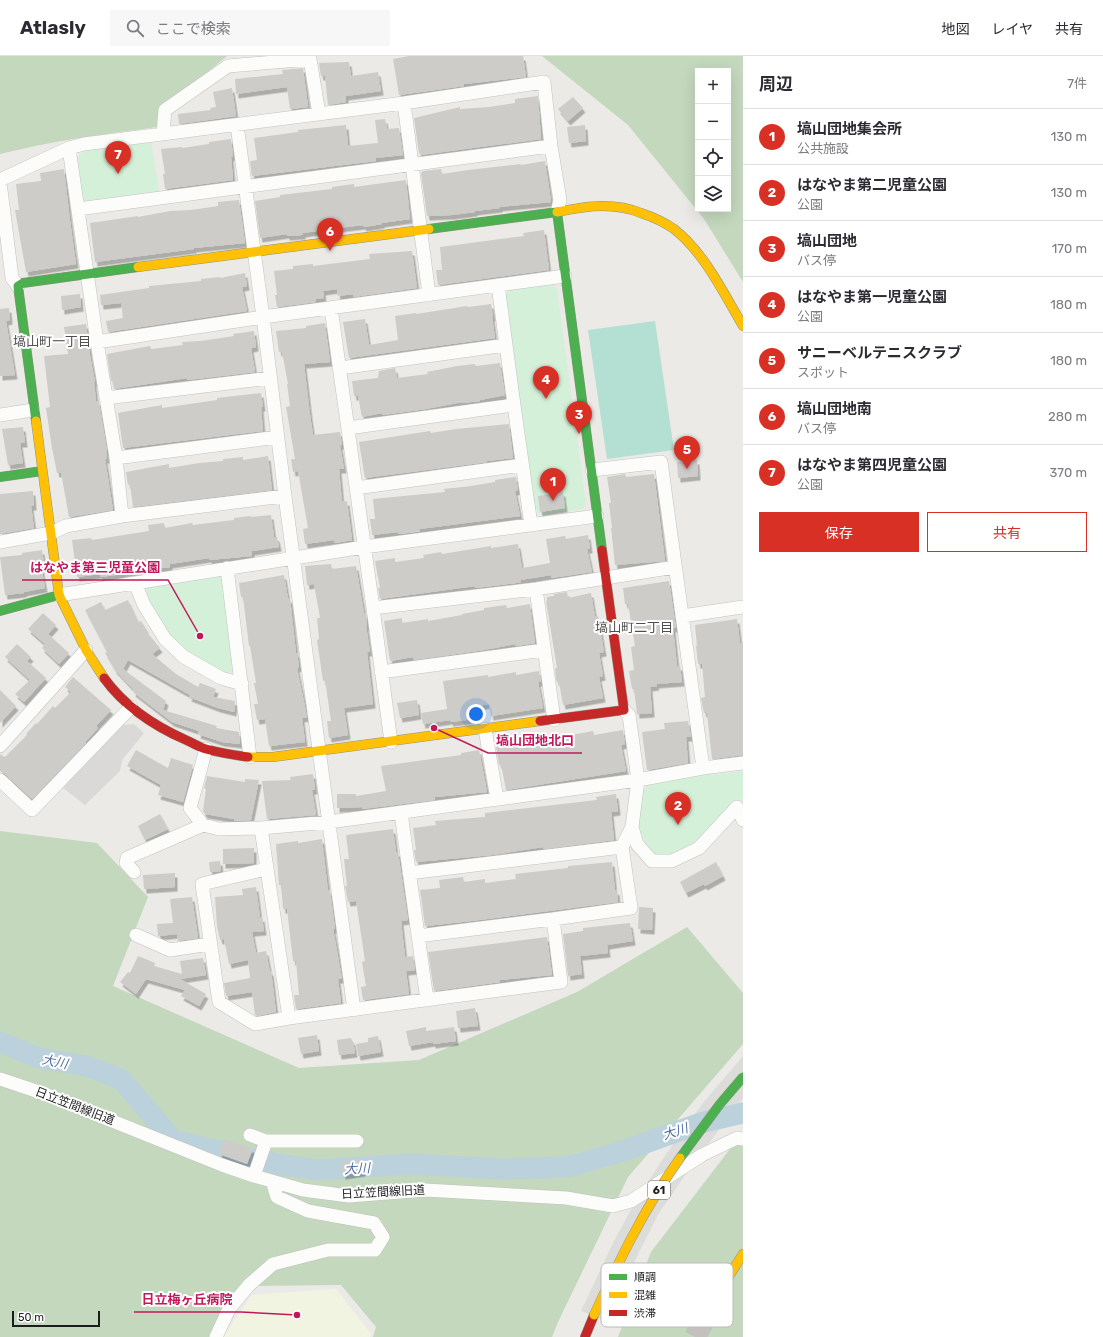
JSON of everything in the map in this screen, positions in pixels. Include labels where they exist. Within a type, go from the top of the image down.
[{"type":"main road","points":[[557,212],[624,710],[273,757],[250,757],[206,749],[170,733],[130,707],[113,690],[98,669],[86,650],[59,595],[33,410],[18,286],[23,283],[87,274],[254,253],[587,207],[609,206],[651,216],[669,226],[683,237],[702,259],[743,326]]},
{"type":"main road","points":[[0,477],[42,470]]},
{"type":"main road","points":[[0,611],[59,595]]},
{"type":"main road","name":"61","points":[[618,1263],[656,1194],[698,1131],[743,1077]]},
{"type":"main road","points":[[733,1270],[743,1254]]},
{"type":"main road","name":"61","points":[[585,1337],[601,1299]]},
{"type":"street","points":[[163,133],[165,110],[228,66],[310,59],[318,114]]},
{"type":"street","points":[[18,286],[12,278],[0,181],[69,148],[84,144],[163,133],[237,125],[404,103],[544,82],[551,146],[560,200],[557,212]]},
{"type":"street","points":[[404,103],[429,295]]},
{"type":"street","points":[[237,125],[354,1010]]},
{"type":"street","points":[[78,209],[551,146]]},
{"type":"street","points":[[69,148],[97,342],[116,458],[122,516]]},
{"type":"street","points":[[97,342],[263,317],[565,276]]},
{"type":"street","points":[[498,285],[531,525]]},
{"type":"street","points":[[331,308],[373,608],[390,742]]},
{"type":"street","points":[[340,368],[506,345]]},
{"type":"street","points":[[106,398],[270,378]]},
{"type":"street","points":[[348,428],[514,405]]},
{"type":"street","points":[[0,415],[33,410]]},
{"type":"street","points":[[116,458],[278,438]]},
{"type":"street","points":[[592,470],[662,462],[703,768]]},
{"type":"street","points":[[356,488],[522,465]]},
{"type":"street","points":[[0,542],[51,533],[66,526],[122,516],[285,496]]},
{"type":"street","points":[[59,595],[364,547],[598,516]]},
{"type":"street","points":[[373,608],[536,588],[675,567]]},
{"type":"street","points":[[227,568],[250,757]]},
{"type":"street","points":[[135,583],[144,605],[165,639],[174,648],[184,657],[221,678],[242,684]]},
{"type":"street","points":[[536,588],[554,720]]},
{"type":"street","points":[[682,616],[743,607]]},
{"type":"street","points":[[0,746],[86,650]]},
{"type":"street","points":[[381,672],[544,650]]},
{"type":"street","points":[[0,780],[32,810],[130,707]]},
{"type":"street","points":[[418,936],[631,908],[622,847],[632,828],[638,780],[629,715],[624,710]]},
{"type":"street","points":[[485,729],[497,799]]},
{"type":"street","points":[[203,825],[190,808],[206,749]]},
{"type":"street","points":[[134,872],[126,863],[127,858],[203,825],[219,829],[260,828],[329,822],[638,780],[703,768],[743,763]]},
{"type":"street","points":[[632,828],[637,844],[652,861],[672,861],[699,848],[737,807],[743,820]]},
{"type":"street","points":[[401,813],[427,1000]]},
{"type":"street","points":[[260,828],[289,1018]]},
{"type":"street","points":[[409,873],[622,847]]},
{"type":"street","points":[[266,869],[202,884],[219,1002],[255,1024],[289,1018],[561,982],[554,919]]},
{"type":"street","points":[[136,935],[170,950],[210,944]]},
{"type":"street","name":"日立笠間線旧道","points":[[0,1079],[45,1094],[222,1165],[254,1176],[303,1190],[350,1196],[425,1190],[566,1198],[613,1206],[632,1201],[702,1155],[737,1138],[743,1139]]},
{"type":"street","points":[[250,1135],[266,1141],[356,1141]]},
{"type":"street","points":[[254,1176],[266,1141]]},
{"type":"street","points":[[216,1337],[230,1309],[249,1286],[273,1264],[328,1250],[375,1250],[382,1237],[374,1223],[308,1211],[277,1197],[272,1181]]},
{"type":"shaded area","points":[[151,140],[159,191],[87,202],[83,200],[77,157],[86,150]]},
{"type":"shaded area","points":[[551,283],[557,289],[586,504],[583,509],[542,515],[535,509],[505,295],[510,289]]},
{"type":"shaded area","points":[[216,575],[222,579],[234,671],[225,674],[180,649],[160,623],[146,592],[148,585]]},
{"type":"shaded area","points":[[134,724],[144,733],[122,760],[120,771],[85,805],[63,788],[123,725]]},
{"type":"shaded area","points":[[743,771],[743,799],[736,801],[699,843],[673,857],[652,855],[642,834],[637,818],[640,796],[649,782]]},
{"type":"shaded area","points":[[336,1289],[371,1334],[370,1337],[223,1337],[252,1295]]},
{"type":"green space","points":[[0,56],[227,56],[199,79],[159,107],[157,127],[98,135],[0,154]]},
{"type":"green space","points":[[542,56],[743,56],[743,282],[698,212],[731,212],[731,68],[695,68],[695,208],[628,125]]},
{"type":"green space","points":[[655,321],[674,450],[607,459],[588,330]]},
{"type":"green space","points":[[0,831],[97,843],[148,897],[113,986],[299,1068],[419,1060],[577,992],[687,927],[743,993],[743,1044],[628,1177],[552,1337],[373,1337],[376,1327],[341,1285],[242,1286],[216,1337],[0,1337]]},
{"type":"green space","points":[[743,1132],[743,1337],[618,1337],[622,1327],[733,1327],[733,1263],[647,1263],[651,1252]]},
{"type":"water","points":[[743,1109],[743,1116],[703,1125],[705,1119]]},
{"type":"pier","points":[[743,1056],[743,1098],[690,1168],[659,1213],[634,1263],[604,1263],[634,1204],[666,1154],[703,1103]]},
{"type":"pier","points":[[601,1269],[601,1319],[581,1311]]},
{"type":"building","points":[[409,56],[523,56],[526,77],[464,84],[464,86],[399,95],[393,59]]},
{"type":"building","points":[[349,62],[351,76],[378,72],[381,91],[346,96],[346,102],[328,105],[325,76],[321,76],[319,63]]},
{"type":"building","points":[[303,68],[308,107],[290,109],[287,87],[236,94],[235,79],[283,74],[282,70]]},
{"type":"building","points":[[232,88],[236,116],[179,124],[178,114],[211,110],[210,108],[216,107],[213,92]]},
{"type":"building","points":[[538,96],[541,139],[420,155],[419,153],[414,118],[460,107],[460,109],[489,107],[515,103],[515,99]]},
{"type":"building","points":[[573,97],[583,108],[568,121],[558,109]]},
{"type":"building","points":[[385,119],[387,129],[399,128],[403,155],[376,158],[376,161],[252,176],[250,161],[257,160],[254,138],[298,132],[298,130],[346,125],[348,146],[378,143],[375,120]]},
{"type":"building","points":[[585,125],[586,141],[569,143],[567,127]]},
{"type":"building","points":[[231,139],[233,180],[165,189],[163,174],[165,174],[161,149],[182,148]]},
{"type":"building","points":[[545,161],[551,202],[500,207],[452,215],[427,216],[421,173],[423,171],[441,169],[442,174]]},
{"type":"building","points":[[64,169],[76,264],[26,272],[15,210],[19,210],[16,184],[41,181],[40,173]]},
{"type":"building","points":[[406,180],[410,219],[364,227],[363,225],[303,233],[303,235],[287,236],[287,234],[260,238],[255,201],[280,197],[280,195],[332,189],[332,187],[354,184],[354,187]]},
{"type":"building","points":[[239,200],[245,243],[194,248],[95,262],[90,223],[170,211],[218,206],[218,202]]},
{"type":"building","points":[[544,230],[549,270],[438,285],[436,270],[442,270],[440,247],[524,236],[523,233]]},
{"type":"building","points":[[412,251],[417,288],[353,297],[353,294],[338,296],[337,289],[323,291],[324,298],[316,299],[316,302],[277,307],[274,271],[293,269],[293,266],[313,264],[313,266],[370,259],[369,254]]},
{"type":"building","points":[[245,273],[247,286],[242,287],[247,311],[108,332],[106,321],[123,318],[121,303],[101,305],[100,295],[149,288],[149,286],[201,281],[201,279],[220,278]]},
{"type":"building","points":[[80,294],[81,307],[62,310],[61,296]]},
{"type":"building","points":[[491,304],[495,338],[349,358],[343,322],[365,319],[369,345],[398,340],[395,316]]},
{"type":"building","points":[[9,308],[10,320],[6,321],[15,375],[0,376],[0,309]]},
{"type":"building","points":[[325,323],[330,362],[304,364],[310,415],[313,435],[340,432],[342,445],[340,445],[344,469],[339,469],[342,502],[347,501],[352,540],[335,543],[334,540],[305,544],[303,529],[308,528],[298,471],[293,472],[291,459],[295,459],[286,407],[290,406],[288,384],[282,352],[279,352],[276,331],[306,328],[306,326]]},
{"type":"building","points":[[86,324],[95,382],[96,401],[99,402],[107,451],[107,459],[105,459],[113,510],[69,517],[61,473],[57,473],[52,448],[46,408],[50,407],[44,356],[68,354],[64,327]]},
{"type":"building","points":[[254,331],[256,347],[251,348],[255,372],[187,380],[187,378],[114,389],[113,381],[111,381],[107,354],[150,346],[151,349],[183,345],[182,342],[234,336],[233,334]]},
{"type":"building","points":[[500,363],[505,395],[480,401],[462,402],[426,409],[382,415],[382,413],[362,417],[358,396],[354,396],[352,381],[378,378],[379,371],[395,368],[397,378],[428,374],[427,372],[457,366],[475,364],[476,366]]},
{"type":"building","points":[[261,393],[263,407],[261,407],[263,431],[123,448],[118,413],[162,405],[162,408],[217,400],[217,398]]},
{"type":"building","points":[[509,424],[513,458],[365,478],[359,442],[430,431],[431,433]]},
{"type":"building","points":[[23,427],[25,443],[20,443],[23,463],[8,465],[2,429]]},
{"type":"building","points":[[268,456],[272,490],[133,507],[130,484],[128,485],[126,472],[169,464],[169,468],[223,461],[223,459],[243,457],[243,460]]},
{"type":"building","points":[[697,460],[698,476],[678,478],[677,462]]},
{"type":"building","points":[[625,474],[626,477],[654,474],[665,561],[615,565],[609,503],[611,503],[607,477]]},
{"type":"building","points":[[516,477],[518,490],[515,491],[520,516],[419,529],[420,532],[399,534],[398,532],[372,535],[370,519],[375,519],[373,499],[445,492],[444,489],[495,482],[495,480]]},
{"type":"building","points":[[33,491],[34,506],[31,506],[34,528],[0,534],[0,494]]},
{"type":"building","points":[[563,492],[565,508],[540,512],[538,496]]},
{"type":"building","points":[[271,515],[274,537],[277,537],[279,547],[252,551],[252,556],[209,560],[209,558],[170,564],[170,567],[122,573],[123,574],[100,577],[100,574],[77,577],[72,540],[91,538],[92,540],[149,531],[148,525],[164,523],[165,528],[192,523],[193,525],[234,520],[234,518]]},
{"type":"building","points":[[588,535],[590,549],[587,549],[592,572],[551,578],[551,575],[520,580],[521,582],[516,583],[475,588],[475,586],[380,599],[378,588],[380,588],[375,561],[395,558],[395,562],[424,558],[423,555],[441,552],[442,554],[491,546],[491,548],[518,544],[522,568],[550,563],[546,539],[565,536],[566,539]]},
{"type":"building","points":[[42,550],[44,565],[41,565],[45,588],[24,593],[5,595],[0,557],[22,555],[22,553]]},
{"type":"building","points":[[331,564],[332,569],[356,566],[364,613],[366,613],[366,626],[370,652],[367,652],[373,704],[344,708],[348,735],[329,738],[327,721],[331,721],[317,640],[319,639],[317,618],[320,618],[314,584],[307,585],[305,566]]},
{"type":"building","points":[[284,575],[288,599],[290,598],[299,667],[297,668],[307,717],[302,718],[305,742],[269,746],[265,719],[257,720],[254,704],[258,704],[254,683],[256,683],[249,646],[243,597],[241,597],[239,583]]},
{"type":"building","points":[[669,581],[676,628],[673,628],[677,666],[680,666],[682,682],[656,684],[657,686],[650,687],[652,713],[637,714],[634,689],[632,689],[629,671],[634,670],[631,647],[635,646],[628,604],[625,604],[623,588]]},
{"type":"building","points":[[567,592],[568,598],[591,593],[595,617],[598,616],[604,652],[599,653],[603,676],[599,677],[603,698],[563,705],[559,682],[557,682],[556,679],[555,668],[557,668],[546,601],[547,597],[554,596],[554,594]]},
{"type":"building","points":[[128,600],[138,622],[141,621],[146,629],[145,630],[160,648],[152,654],[176,674],[198,687],[200,683],[216,689],[213,697],[235,701],[234,712],[218,708],[189,697],[190,695],[128,660],[123,669],[166,701],[163,710],[217,726],[216,728],[239,732],[240,744],[222,742],[198,734],[199,731],[172,722],[133,692],[134,690],[114,669],[105,653],[107,652],[85,610],[101,602],[105,610]]},
{"type":"building","points":[[530,604],[535,643],[516,646],[515,644],[414,660],[413,657],[390,661],[384,621],[402,618],[402,623],[428,619],[428,621],[484,610],[484,608],[506,605],[507,608]]},
{"type":"building","points":[[43,613],[56,625],[48,634],[69,653],[59,664],[42,648],[45,644],[28,629]]},
{"type":"building","points":[[737,619],[740,643],[743,643],[743,755],[712,759],[707,713],[704,713],[701,698],[705,697],[702,664],[698,664],[695,625]]},
{"type":"building","points":[[17,644],[31,657],[27,661],[46,678],[24,702],[15,694],[30,680],[5,657]]},
{"type":"building","points":[[539,671],[541,682],[538,682],[543,708],[491,716],[489,704],[472,707],[474,719],[451,722],[450,720],[423,724],[421,713],[447,709],[443,681],[488,675],[488,677],[516,672],[516,675]]},
{"type":"building","points":[[73,677],[111,710],[96,726],[98,728],[85,742],[86,743],[32,799],[0,771],[0,754],[5,757],[53,706],[55,708],[71,692],[65,687]]},
{"type":"building","points":[[0,690],[16,706],[0,723]]},
{"type":"building","points":[[417,700],[419,715],[400,718],[397,703]]},
{"type":"building","points":[[688,721],[691,737],[686,737],[688,763],[647,770],[642,732],[665,729],[664,723]]},
{"type":"building","points":[[623,730],[625,744],[621,745],[626,771],[506,790],[496,747],[516,744],[516,747],[546,742],[545,740],[593,731],[594,735]]},
{"type":"building","points":[[136,750],[168,768],[171,758],[193,765],[183,802],[158,795],[161,785],[127,766]]},
{"type":"building","points":[[479,750],[487,792],[435,797],[435,800],[362,809],[362,807],[337,808],[337,794],[356,794],[356,796],[386,791],[381,766],[461,755],[461,753]]},
{"type":"building","points":[[313,774],[315,790],[312,790],[316,815],[267,819],[262,781],[291,780],[290,777]]},
{"type":"building","points":[[207,776],[245,782],[245,779],[259,780],[251,820],[234,821],[234,819],[205,814],[203,811],[206,789],[204,788]]},
{"type":"building","points":[[616,794],[618,811],[611,812],[614,840],[544,849],[543,847],[492,855],[416,862],[413,828],[436,825],[435,821],[485,817],[485,813],[597,800],[596,797]]},
{"type":"building","points":[[160,814],[168,829],[145,840],[138,826]]},
{"type":"building","points":[[393,829],[408,920],[401,921],[405,957],[413,956],[415,970],[406,971],[409,994],[363,1000],[361,987],[366,986],[362,962],[365,961],[356,901],[348,902],[345,886],[347,886],[344,859],[349,859],[346,835]]},
{"type":"building","points":[[322,839],[328,891],[330,890],[335,929],[333,929],[342,979],[338,979],[341,1003],[296,1009],[294,995],[299,995],[296,961],[293,961],[287,909],[283,909],[281,885],[279,885],[276,844],[298,841],[298,843]]},
{"type":"building","points":[[254,848],[254,863],[223,864],[223,849]]},
{"type":"building","points":[[220,861],[221,871],[210,872],[209,862]]},
{"type":"building","points":[[612,862],[615,891],[617,890],[618,902],[425,926],[420,890],[440,888],[439,880],[463,877],[464,882],[485,879],[485,883],[516,879],[515,874],[568,868],[568,866]]},
{"type":"building","points":[[716,862],[723,876],[705,886],[704,884],[686,893],[680,882]]},
{"type":"building","points":[[175,873],[175,887],[144,889],[143,875]]},
{"type":"building","points":[[256,887],[260,918],[262,917],[264,931],[252,932],[256,953],[266,951],[270,972],[271,971],[276,1012],[257,1016],[255,1015],[252,992],[226,996],[224,983],[250,978],[248,960],[229,964],[224,939],[220,940],[217,926],[215,897],[243,895],[242,889]]},
{"type":"building","points":[[192,897],[198,938],[178,941],[177,934],[158,936],[157,924],[173,923],[170,899]]},
{"type":"building","points":[[639,907],[653,908],[652,930],[638,929]]},
{"type":"building","points":[[630,923],[633,941],[607,945],[608,953],[580,956],[582,974],[568,976],[563,934],[583,931],[583,928]]},
{"type":"building","points":[[547,937],[552,975],[500,980],[500,982],[434,991],[428,952]]},
{"type":"building","points":[[138,956],[155,963],[154,966],[182,974],[180,961],[203,958],[206,975],[180,979],[206,994],[199,1006],[181,996],[185,990],[146,979],[136,994],[120,982],[128,972],[130,973]]},
{"type":"building","points":[[475,1008],[478,1026],[458,1028],[456,1011]]},
{"type":"building","points":[[426,1027],[426,1031],[454,1027],[456,1041],[433,1044],[433,1042],[409,1046],[406,1031]]},
{"type":"building","points":[[317,1035],[319,1051],[301,1054],[298,1038]]},
{"type":"building","points":[[378,1036],[381,1052],[358,1056],[356,1044],[368,1042],[368,1038]]},
{"type":"building","points":[[351,1038],[355,1053],[339,1055],[337,1040]]},
{"type":"building","points":[[224,1139],[253,1149],[247,1164],[219,1154]]},
{"type":"building","points":[[362,1160],[363,1172],[343,1175],[342,1162]]},
{"type":"waterway","name":"大川","points":[[0,1042],[39,1058],[86,1066],[121,1079],[173,1140],[283,1165],[317,1170],[410,1164],[501,1169],[571,1166],[620,1152],[704,1122],[743,1113]]},
{"type":"tunnel","points":[[695,1337],[700,1327]]},
{"type":"traffic: fast","points":[[557,212],[602,550]]},
{"type":"traffic: fast","points":[[429,229],[557,212]]},
{"type":"traffic: fast","points":[[36,421],[18,286],[23,283],[138,267]]},
{"type":"traffic: fast","points":[[0,477],[42,471]]},
{"type":"traffic: fast","points":[[0,611],[59,595]]},
{"type":"traffic: fast","points":[[680,1158],[720,1104],[743,1077]]},
{"type":"traffic: slow","points":[[557,212],[602,206],[617,207],[632,210],[670,226],[685,238],[704,261],[721,287],[743,326]]},
{"type":"traffic: slow","points":[[138,267],[429,229]]},
{"type":"traffic: slow","points":[[36,421],[59,595],[86,650],[104,678]]},
{"type":"traffic: slow","points":[[248,757],[273,757],[540,721]]},
{"type":"traffic: slow","points":[[619,1263],[655,1196],[680,1158]]},
{"type":"traffic: slow","points":[[733,1270],[743,1254]]},
{"type":"traffic: slow","points":[[594,1315],[601,1301]]},
{"type":"traffic: jam","points":[[540,721],[624,710],[602,550]]},
{"type":"traffic: jam","points":[[104,678],[131,707],[141,715],[174,735],[203,748],[248,757]]},
{"type":"traffic: jam","points":[[585,1337],[594,1315]]},
{"type":"place","name":"はなやま第四児童公園","points":[[118,174]]},
{"type":"place","name":"塙山団地南","points":[[330,251]]},
{"type":"place","name":"はなやま第一児童公園","points":[[546,399]]},
{"type":"place","name":"塙山団地","points":[[579,434]]},
{"type":"place","name":"サニーベルテニスクラブ","points":[[687,469]]},
{"type":"place","name":"塙山団地集会所","points":[[553,501]]},
{"type":"place","name":"はなやま第三児童公園","points":[[200,636]]},
{"type":"place","name":"塙山団地北口","points":[[434,728]]},
{"type":"place","name":"はなやま第二児童公園","points":[[678,825]]},
{"type":"place","name":"日立梅ヶ丘病院","points":[[297,1315]]},
{"type":"district","name":"塙山町一丁目","points":[[52,341]]},
{"type":"district","name":"塙山町二丁目","points":[[634,627]]}]
